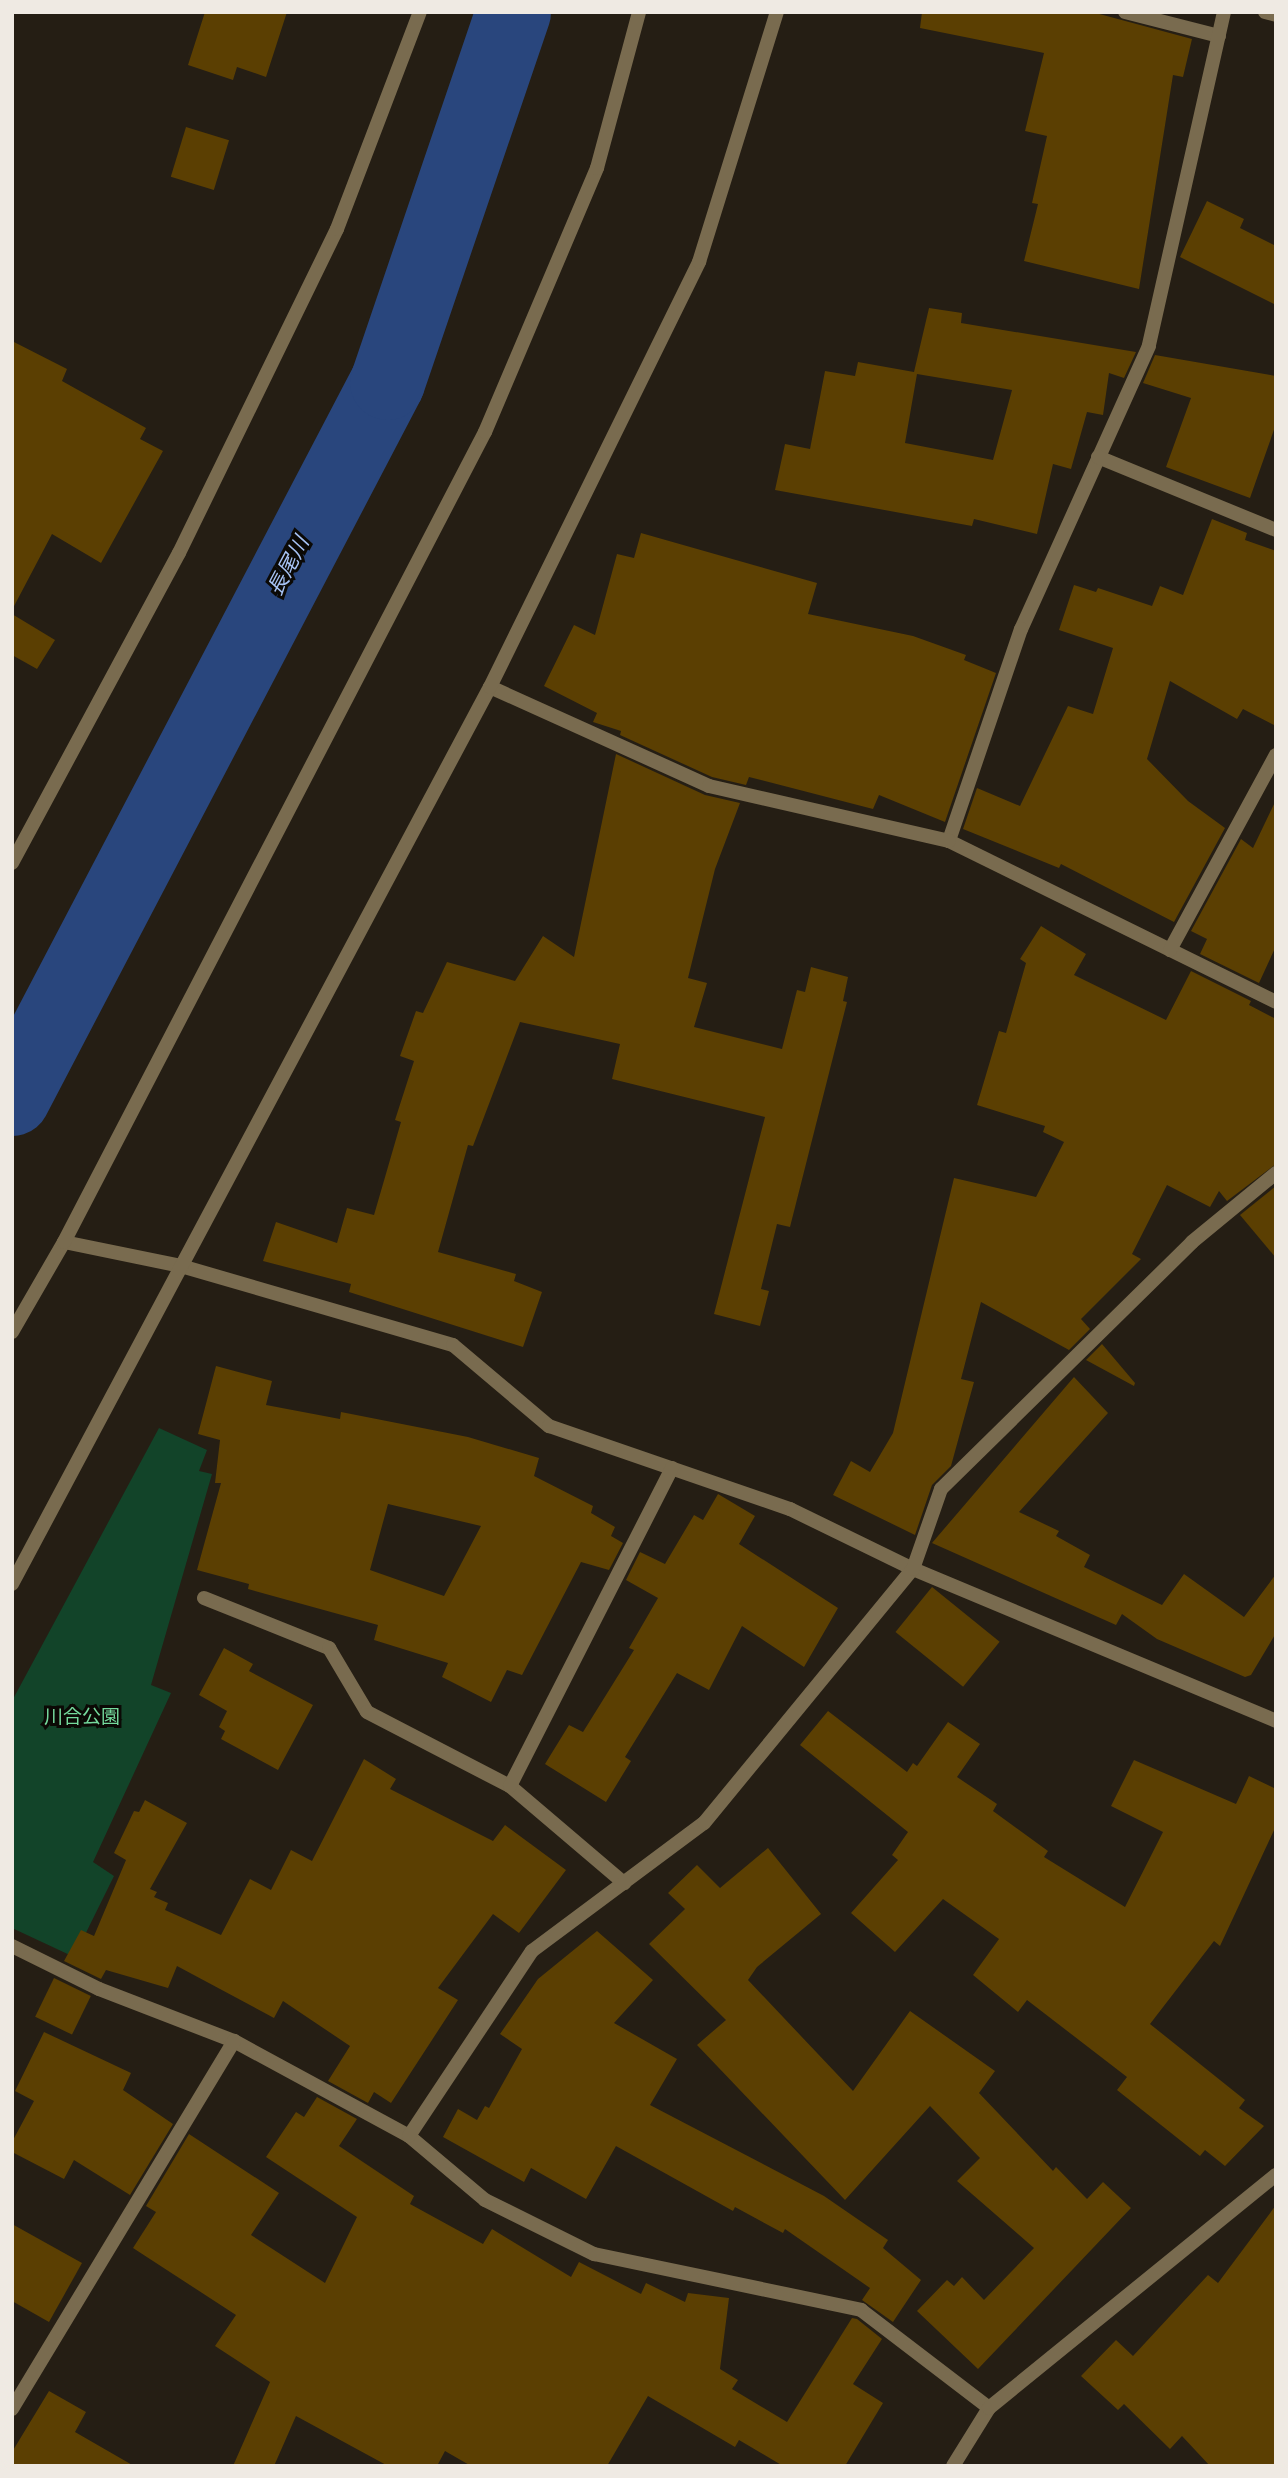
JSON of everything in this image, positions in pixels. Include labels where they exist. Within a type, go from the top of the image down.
[{"type":"street","points":[[12,863],[179,553],[337,229],[420,12]]},
{"type":"street","points":[[12,1332],[64,1242],[485,432],[597,168],[639,12]]},
{"type":"street","points":[[12,1584],[490,687],[699,262],[778,12]]},
{"type":"street","points":[[1125,12],[1219,36]]},
{"type":"street","points":[[949,841],[1021,629],[1149,346],[1224,12]]},
{"type":"street","points":[[1265,12],[1276,15]]},
{"type":"street","points":[[1098,457],[1276,530]]},
{"type":"street","points":[[490,687],[709,786],[949,841],[1276,1002]]},
{"type":"street","points":[[1170,950],[1276,755]]},
{"type":"street","points":[[409,2136],[532,1951],[704,1823],[913,1569],[941,1489],[1192,1242],[1276,1173]]},
{"type":"street","points":[[64,1242],[181,1266],[453,1345],[549,1426],[790,1509],[913,1569],[1276,1721]]},
{"type":"street","points":[[510,1786],[672,1468]]},
{"type":"street","points":[[204,1598],[329,1648],[367,1712],[510,1786],[624,1883]]},
{"type":"street","points":[[12,1946],[99,1989],[234,2041],[409,2136],[485,2200],[594,2254],[861,2310],[989,2409]]},
{"type":"street","points":[[12,2409],[234,2041]]},
{"type":"street","points":[[953,2466],[989,2409],[1274,2180]]},
{"type":"green space","name":"川合公園","points":[[159,1428],[207,1450],[199,1471],[212,1474],[151,1685],[171,1693],[93,1862],[114,1876],[74,1957],[12,1928],[12,1701]]},
{"type":"building","points":[[205,12],[287,12],[266,77],[237,67],[233,80],[188,65]]},
{"type":"building","points":[[922,12],[1092,12],[1192,39],[1183,77],[1173,75],[1139,289],[1024,261],[1038,204],[1032,203],[1047,136],[1025,131],[1044,53],[920,28]]},
{"type":"building","points":[[186,127],[229,140],[214,190],[171,177]]},
{"type":"building","points":[[1207,201],[1244,219],[1240,228],[1276,246],[1276,305],[1180,257]]},
{"type":"building","points":[[929,308],[962,313],[961,323],[1136,352],[1124,378],[1109,373],[1103,415],[1087,412],[1071,469],[1053,464],[1037,534],[974,519],[972,526],[775,490],[785,444],[810,449],[825,371],[855,376],[858,362],[914,372]],"holes":[[[917,374],[1012,390],[993,460],[905,443]]]},
{"type":"building","points":[[12,341],[67,369],[62,381],[146,428],[140,439],[163,451],[101,563],[52,534],[12,610]]},
{"type":"building","points":[[1155,355],[1276,376],[1276,424],[1250,498],[1166,467],[1191,398],[1143,383]]},
{"type":"building","points":[[1212,519],[1247,533],[1245,540],[1276,551],[1276,726],[1243,709],[1237,719],[1170,681],[1147,759],[1188,801],[1225,828],[1174,922],[1061,864],[1059,868],[963,829],[977,788],[1020,806],[1068,706],[1093,714],[1113,648],[1059,630],[1074,585],[1096,592],[1098,588],[1152,606],[1160,586],[1183,595]]},
{"type":"building","points":[[641,533],[817,583],[808,614],[913,636],[966,655],[964,660],[996,673],[945,822],[879,795],[873,809],[749,777],[746,785],[712,777],[620,735],[621,731],[593,722],[597,713],[544,686],[574,625],[595,635],[617,554],[634,558]]},
{"type":"building","points":[[12,614],[55,640],[37,669],[12,655]]},
{"type":"building","points":[[616,754],[705,795],[740,803],[715,869],[688,978],[707,983],[694,1027],[782,1049],[797,990],[805,992],[811,967],[848,977],[843,1001],[847,1002],[790,1227],[777,1224],[761,1289],[769,1291],[760,1326],[714,1314],[765,1117],[612,1079],[620,1044],[520,1022],[473,1146],[468,1145],[438,1252],[516,1274],[514,1281],[542,1292],[523,1347],[349,1292],[351,1284],[263,1261],[276,1222],[337,1243],[347,1208],[374,1215],[401,1122],[395,1120],[414,1061],[400,1056],[416,1011],[423,1013],[447,962],[515,981],[543,936],[574,957]]},
{"type":"building","points":[[1276,800],[1276,946],[1259,983],[1200,954],[1207,939],[1191,931],[1241,839],[1253,848]]},
{"type":"building","points":[[1041,926],[1086,954],[1074,975],[1166,1020],[1191,971],[1251,1001],[1249,1005],[1276,1019],[1276,1164],[1227,1201],[1219,1191],[1210,1207],[1167,1185],[1132,1254],[1141,1259],[1081,1319],[1090,1329],[1069,1350],[981,1302],[961,1379],[974,1382],[951,1466],[932,1485],[915,1535],[833,1495],[851,1461],[870,1472],[893,1433],[954,1178],[1036,1197],[1064,1142],[1043,1132],[1045,1126],[977,1105],[999,1031],[1006,1033],[1026,963],[1020,959]]},
{"type":"building","points":[[1276,1186],[1276,1258],[1240,1215]]},
{"type":"building","points":[[1102,1344],[1135,1383],[1134,1386],[1086,1360]]},
{"type":"building","points":[[216,1366],[272,1381],[266,1405],[340,1419],[341,1412],[468,1437],[539,1458],[534,1476],[593,1506],[591,1513],[615,1527],[611,1536],[623,1543],[609,1570],[581,1562],[522,1675],[507,1670],[491,1702],[442,1677],[448,1663],[374,1640],[378,1625],[248,1589],[249,1584],[197,1570],[221,1483],[215,1483],[220,1440],[198,1434]],"holes":[[[388,1504],[481,1526],[444,1596],[370,1570]]]},
{"type":"building","points":[[1074,1377],[1108,1413],[1019,1512],[1059,1531],[1056,1536],[1090,1555],[1084,1567],[1162,1605],[1184,1574],[1244,1617],[1276,1574],[1276,1633],[1251,1675],[1245,1677],[1157,1639],[1122,1614],[1116,1625],[932,1543]]},
{"type":"building","points":[[718,1494],[755,1516],[739,1544],[838,1608],[804,1667],[742,1626],[709,1690],[677,1673],[625,1757],[631,1761],[606,1802],[545,1764],[569,1725],[583,1732],[634,1650],[629,1648],[658,1598],[626,1580],[640,1552],[665,1564],[694,1515],[703,1520]]},
{"type":"building","points":[[932,1587],[1000,1642],[963,1687],[895,1632]]},
{"type":"building","points":[[224,1648],[253,1664],[249,1671],[313,1705],[278,1770],[221,1739],[225,1731],[219,1727],[227,1711],[199,1695]]},
{"type":"building","points":[[828,1711],[907,1772],[913,1763],[917,1766],[948,1722],[980,1744],[957,1777],[997,1804],[993,1811],[1048,1851],[1044,1857],[1125,1907],[1163,1832],[1111,1806],[1134,1760],[1236,1804],[1249,1776],[1276,1789],[1276,1826],[1220,1946],[1214,1941],[1150,2024],[1245,2100],[1239,2108],[1264,2126],[1225,2166],[1205,2150],[1200,2156],[1117,2090],[1127,2077],[1027,2000],[1018,2012],[973,1975],[999,1939],[943,1899],[895,1952],[851,1913],[898,1860],[892,1855],[908,1832],[800,1745]]},
{"type":"building","points":[[364,1759],[396,1779],[390,1789],[493,1841],[505,1825],[566,1870],[519,1933],[493,1914],[438,1988],[458,2000],[391,2103],[374,2092],[368,2103],[328,2081],[350,2046],[283,2001],[274,2018],[177,1966],[168,1988],[106,1970],[101,1979],[64,1961],[81,1930],[94,1936],[126,1860],[114,1853],[134,1811],[139,1812],[145,1800],[187,1823],[150,1889],[157,1892],[154,1897],[168,1903],[165,1910],[221,1935],[250,1879],[271,1890],[291,1850],[312,1861]]},
{"type":"building","points":[[768,1848],[821,1914],[757,1967],[748,1980],[853,2091],[910,2011],[995,2071],[979,2093],[1053,2171],[1056,2167],[1087,2199],[1103,2182],[1131,2208],[978,2369],[917,2311],[947,2280],[954,2286],[962,2277],[984,2300],[1034,2248],[957,2181],[980,2158],[930,2106],[845,2200],[697,2045],[726,2020],[649,1944],[685,1909],[668,1893],[697,1865],[720,1888]]},
{"type":"building","points":[[597,1931],[653,1980],[614,2023],[677,2059],[650,2105],[824,2196],[888,2240],[883,2248],[921,2280],[893,2322],[862,2300],[870,2288],[785,2229],[783,2233],[735,2207],[733,2211],[616,2146],[586,2199],[531,2168],[524,2182],[443,2137],[458,2109],[477,2120],[485,2106],[489,2108],[522,2049],[500,2034],[538,1979]]},
{"type":"building","points":[[54,1978],[91,1996],[72,2035],[35,2017]]},
{"type":"building","points":[[44,2032],[131,2073],[123,2090],[173,2124],[130,2195],[74,2160],[64,2179],[12,2152],[12,2142],[34,2101],[15,2091]]},
{"type":"building","points":[[317,2097],[357,2119],[339,2146],[414,2196],[410,2204],[483,2244],[492,2229],[571,2277],[579,2262],[641,2294],[646,2283],[685,2302],[688,2293],[729,2298],[720,2369],[738,2380],[732,2389],[787,2422],[852,2318],[857,2319],[882,2339],[853,2384],[883,2403],[845,2466],[783,2466],[739,2440],[735,2447],[648,2396],[607,2466],[471,2466],[445,2451],[437,2466],[388,2466],[296,2416],[274,2466],[233,2466],[270,2382],[215,2346],[236,2315],[133,2248],[156,2212],[146,2206],[189,2134],[279,2193],[251,2235],[325,2283],[357,2217],[266,2157],[296,2112],[304,2117]]},
{"type":"building","points":[[1276,2205],[1276,2466],[1210,2466],[1182,2436],[1170,2449],[1124,2404],[1118,2410],[1081,2376],[1116,2340],[1133,2356],[1208,2275],[1218,2283]]},
{"type":"building","points":[[12,2224],[82,2263],[49,2322],[12,2301]]},
{"type":"building","points":[[49,2391],[86,2412],[75,2432],[134,2466],[12,2466],[12,2452]]},
{"type":"waterway","name":"長尾川","points":[[12,1098],[387,382],[513,12]]}]
